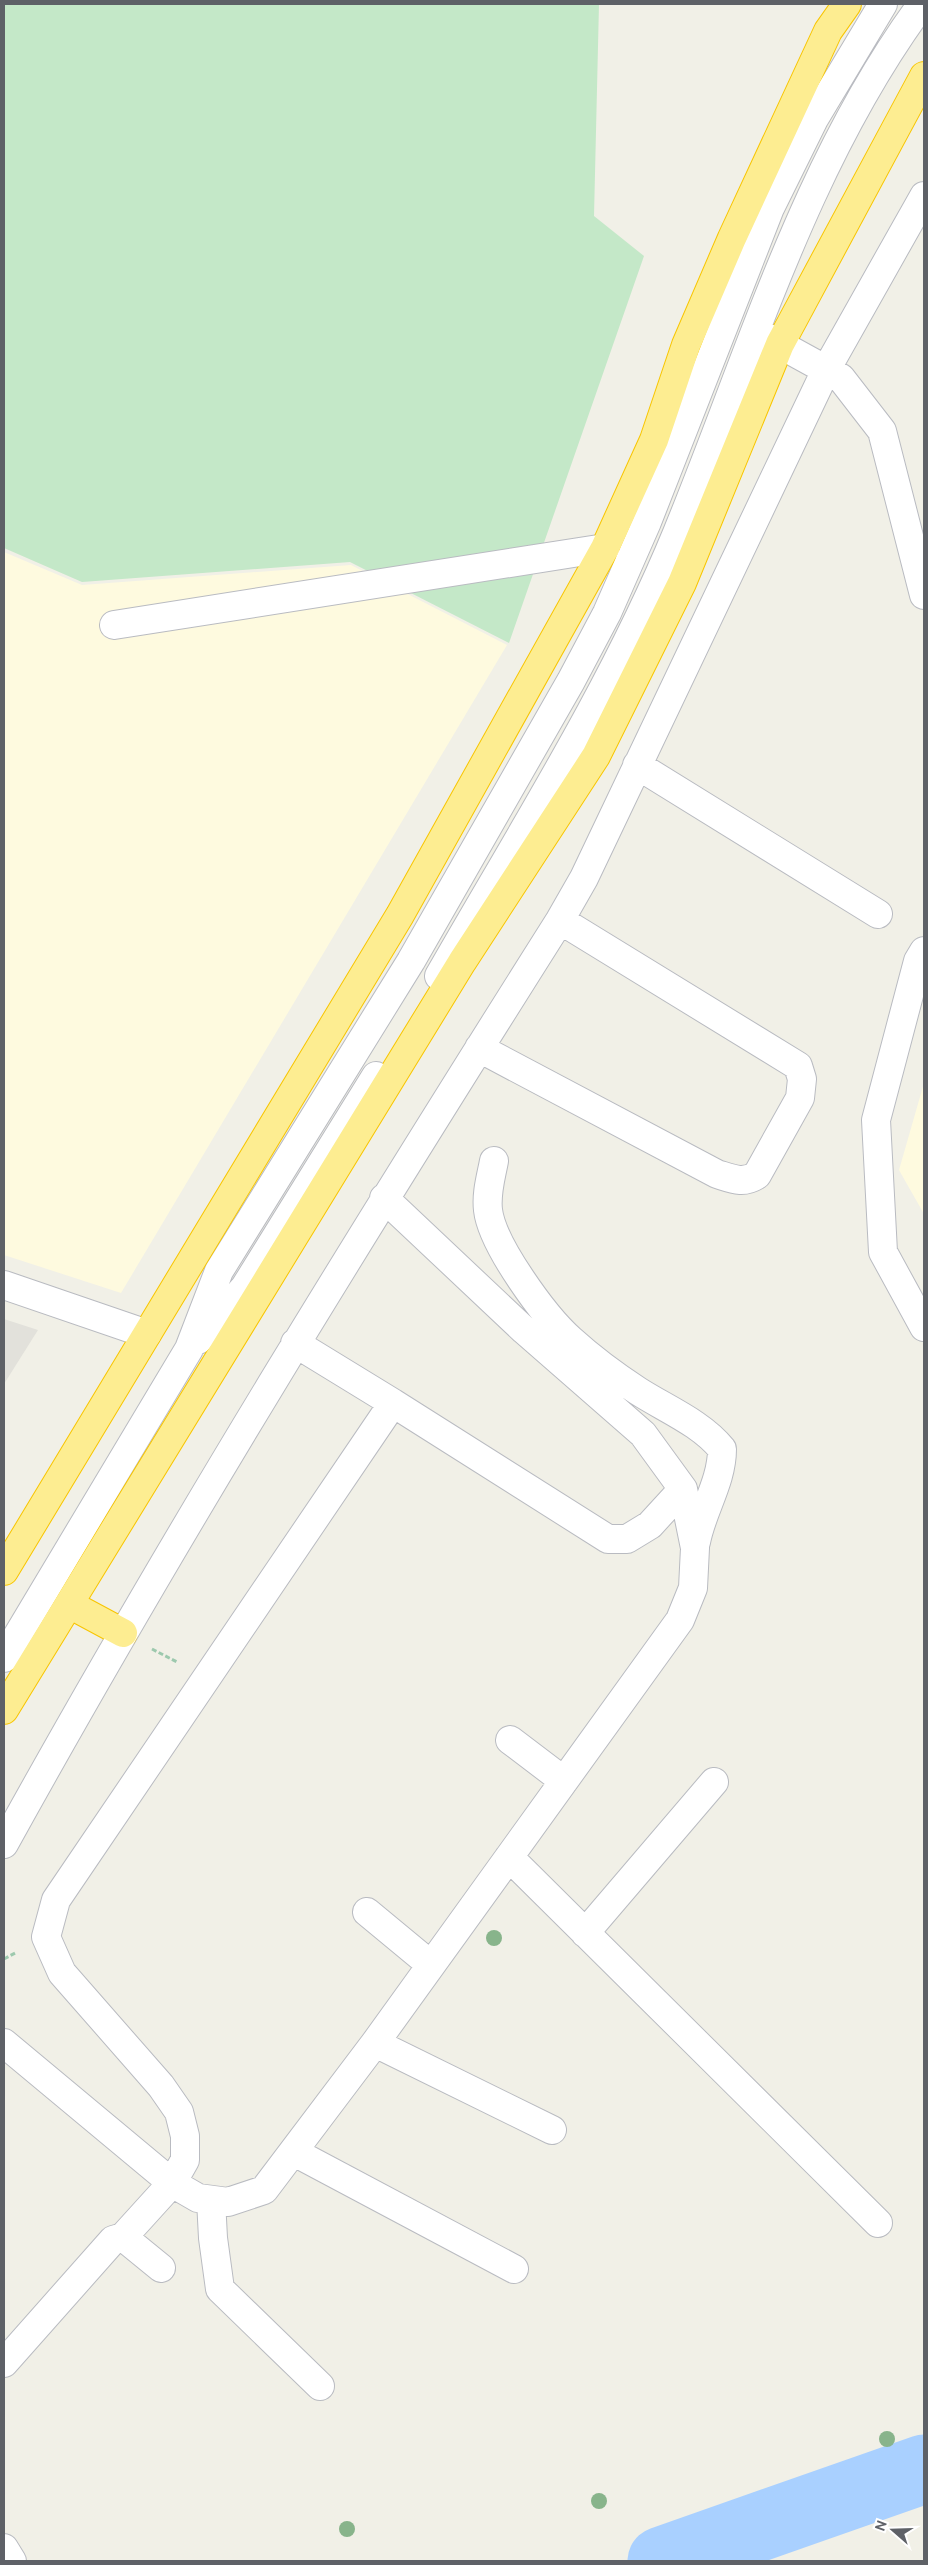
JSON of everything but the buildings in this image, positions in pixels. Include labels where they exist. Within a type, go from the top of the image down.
[{"type":"highway","points":[[4,1569],[400,915],[605,548],[654,440],[686,345],[704,304],[828,31],[846,4]]},
{"type":"highway","points":[[4,1710],[457,970],[596,756],[682,582],[780,344],[924,76]]},
{"type":"highway","points":[[69,1604],[123,1633]]},
{"type":"street","points":[[4,1658],[190,1349],[219,1271],[411,961],[576,673],[607,613],[648,522],[770,208],[814,119],[883,4]]},
{"type":"street","points":[[190,1349],[238,1298],[250,1280],[438,978],[599,696],[635,626],[676,534],[799,221],[841,134],[902,31],[922,4]]},
{"type":"street","points":[[4,1844],[123,1633],[295,1342],[560,920],[584,878],[826,370],[924,196]]},
{"type":"street","points":[[704,304],[841,378],[882,431],[924,595]]},
{"type":"street","points":[[114,625],[605,548]]},
{"type":"street","points":[[637,765],[878,914]]},
{"type":"street","points":[[479,1048],[717,1174],[747,1181],[757,1175],[800,1098],[802,1079],[798,1066],[560,920]]},
{"type":"street","points":[[924,951],[918,960],[876,1120],[883,1252],[924,1327]]},
{"type":"street","points":[[4,2042],[172,2183],[198,2198],[228,2202],[264,2190],[376,2043],[680,1620],[694,1588],[695,1548],[699,1526],[722,1466],[722,1449],[712,1436],[637,1390],[570,1340],[537,1300],[501,1246],[488,1212],[488,1194],[494,1161]]},
{"type":"street","points":[[384,1198],[524,1330],[643,1434],[683,1489],[695,1548]]},
{"type":"street","points":[[4,1285],[147,1334]]},
{"type":"street","points":[[295,1342],[608,1539],[627,1539],[650,1525],[683,1489]]},
{"type":"street","points":[[4,2363],[113,2240],[123,2237],[172,2183],[185,2160],[185,2136],[179,2112],[160,2086],[62,1973],[46,1937],[56,1900],[393,1403]]},
{"type":"street","points":[[510,1740],[564,1781]]},
{"type":"street","points":[[584,1933],[714,1782]]},
{"type":"street","points":[[509,1858],[878,2223]]},
{"type":"street","points":[[367,1912],[431,1965]]},
{"type":"street","points":[[376,2043],[552,2130]]},
{"type":"street","points":[[294,2152],[514,2269]]},
{"type":"street","points":[[211,2200],[213,2238],[220,2289],[320,2386]]},
{"type":"street","points":[[123,2237],[161,2268]]},
{"type":"street","points":[[4,2548],[12,2561]]},
{"type":"path","points":[[123,1633],[206,1678]]},
{"type":"shaded area","points":[[4,552],[82,585],[351,565],[507,645],[121,1293],[4,1255]]},
{"type":"shaded area","points":[[924,1083],[924,1214],[899,1170]]},
{"type":"shaded area","points":[[4,1319],[38,1330],[4,1384]]},
{"type":"green space","points":[[4,4],[599,4],[594,216],[644,256],[509,643],[350,562],[82,582],[4,548]]},
{"type":"waterway","points":[[662,2561],[924,2469]]}]
